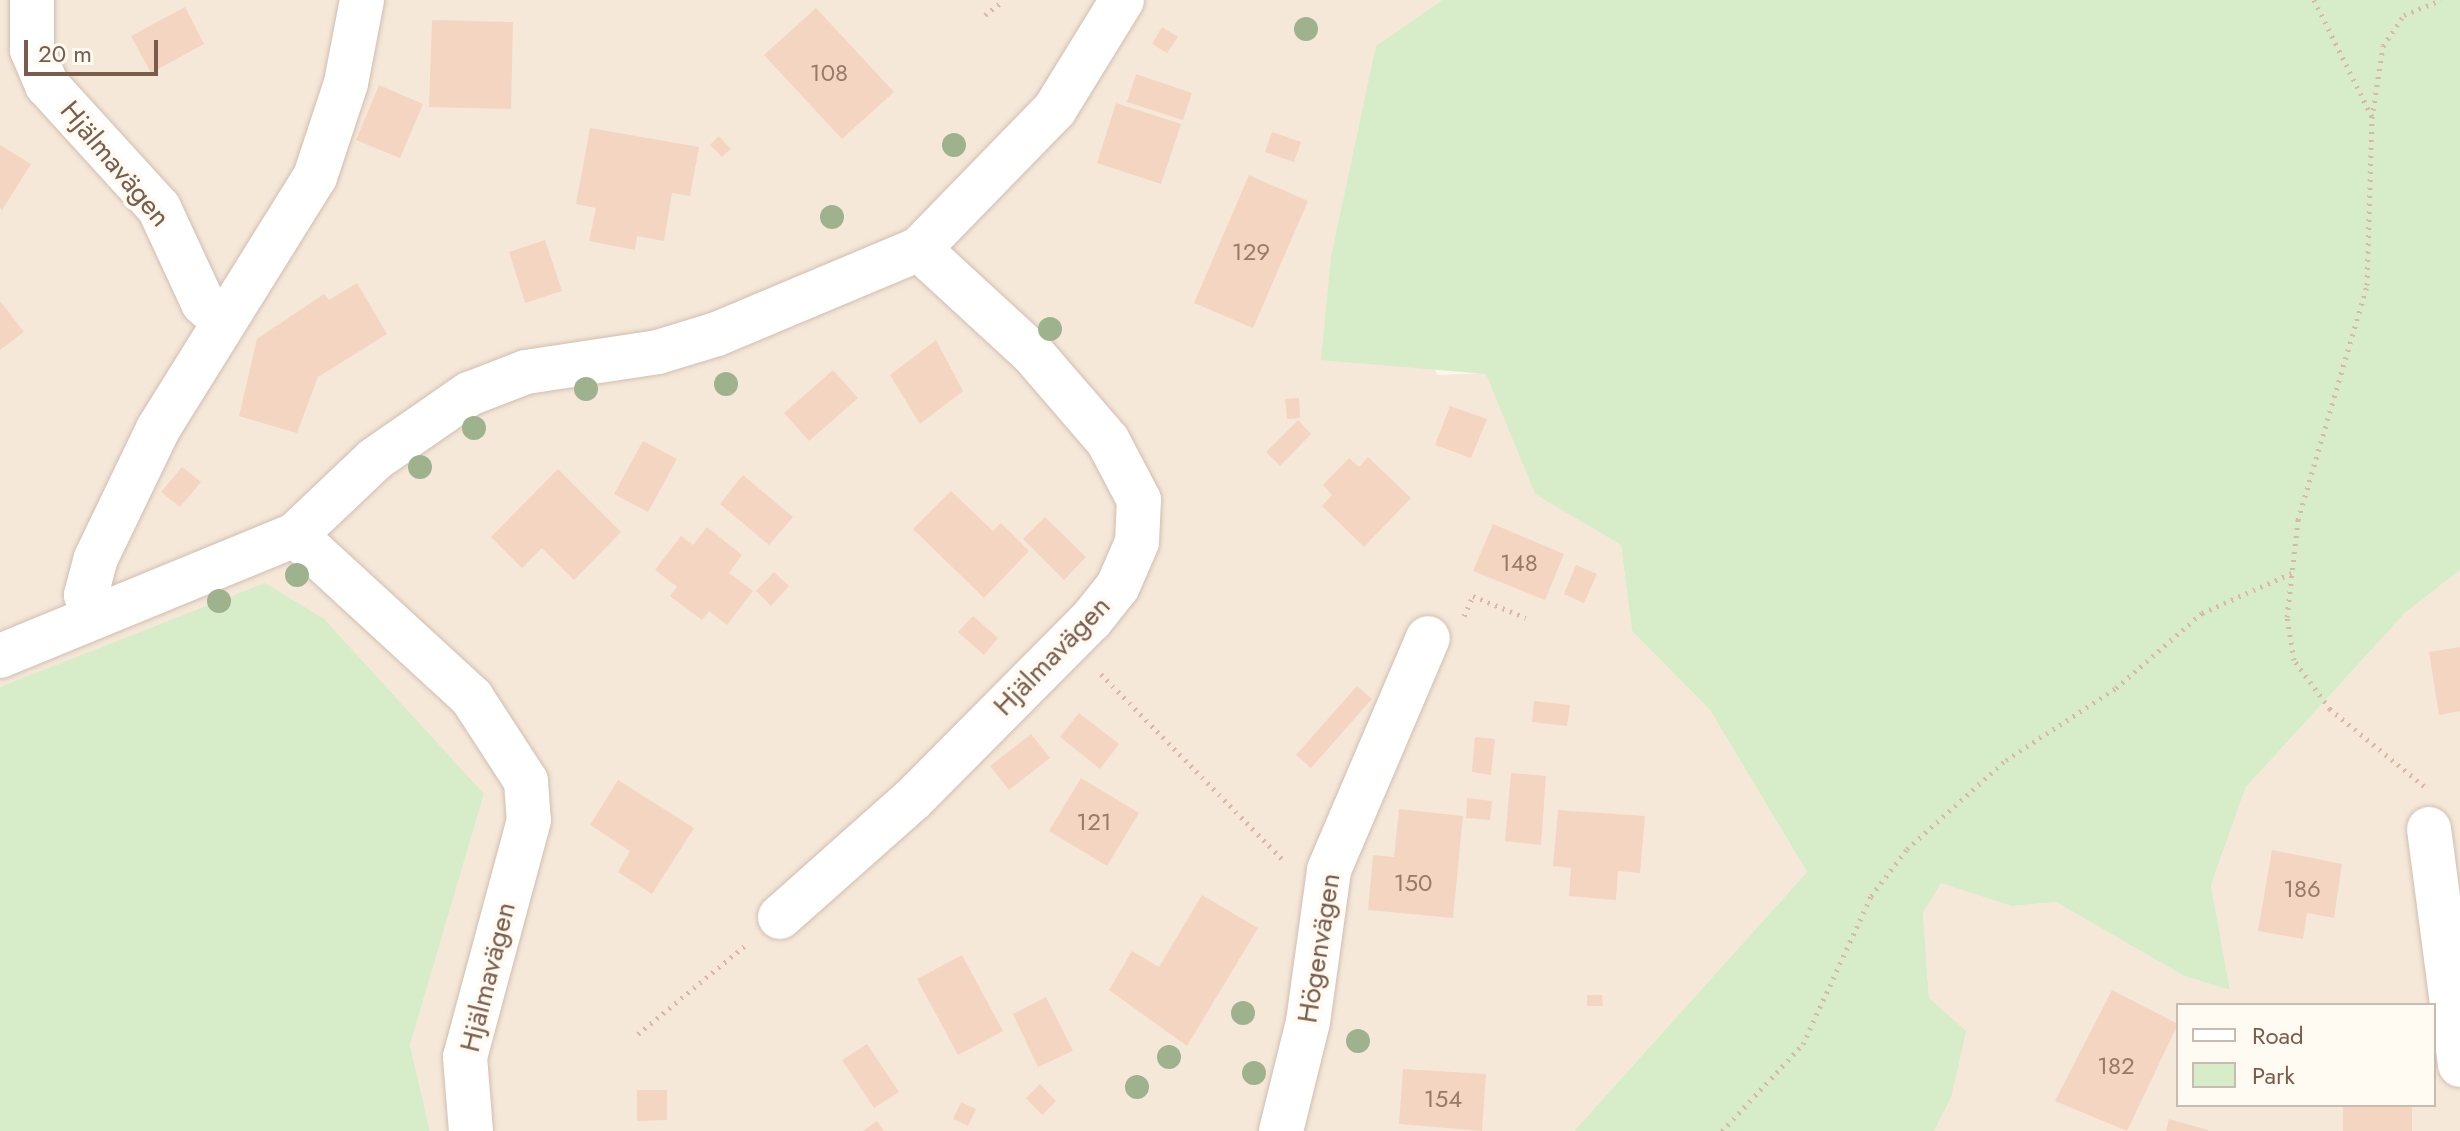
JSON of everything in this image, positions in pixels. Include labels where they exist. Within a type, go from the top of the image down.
[{"type":"street","name":"Hjälmavägen","points":[[32,0],[32,50],[47,85],[159,208],[203,303],[223,321]]},
{"type":"street","points":[[96,615],[86,595],[96,558],[158,429],[315,177],[346,83],[362,0]]},
{"type":"street","points":[[0,656],[295,535],[375,459],[469,394],[526,372],[658,352],[717,334],[919,249],[1055,109],[1122,0]]},
{"type":"street","name":"Hjälmavägen","points":[[780,917],[912,800],[1069,642],[1118,586],[1137,542],[1139,500],[1108,441],[1032,353],[919,249]]},
{"type":"street","name":"Hjälmavägen","points":[[295,535],[472,698],[526,781],[529,820],[465,1057],[471,1131]]},
{"type":"street","name":"Högenvägen","points":[[1281,1131],[1308,1022],[1323,900],[1428,638]]},
{"type":"street","points":[[2433,813],[2460,1065]]},
{"type":"path","points":[[985,15],[1004,0]]},
{"type":"path","points":[[2314,0],[2372,118]]},
{"type":"path","points":[[2433,813],[2330,709],[2294,660],[2287,617],[2298,520],[2367,285],[2372,118],[2383,46],[2404,15],[2441,0]]},
{"type":"path","points":[[1722,1131],[1803,1044],[1871,896],[1907,849],[2006,760],[2116,688],[2202,613],[2292,573]]},
{"type":"path","points":[[1069,642],[1323,900]]},
{"type":"path","points":[[638,1034],[780,917]]},
{"type":"shaded area","points":[[0,0],[1442,0],[1376,46],[1359,142],[1437,375],[1486,373],[1535,493],[1621,545],[1632,631],[1710,710],[1807,872],[1574,1131],[430,1131],[410,1045],[484,794],[121,645],[0,687]]},
{"type":"shaded area","points":[[2460,570],[2460,1131],[1934,1131],[1951,1098],[1929,998],[1923,913],[1941,882],[2012,906],[2056,902],[2184,976],[2230,990],[2211,885],[2246,787],[2405,613]]},
{"type":"green space","points":[[1442,0],[2460,0],[2460,570],[2405,613],[2246,787],[2211,885],[2230,990],[2184,976],[2056,902],[2012,906],[1941,883],[1923,913],[1929,998],[1966,1031],[1951,1098],[1934,1131],[1574,1131],[1807,872],[1710,710],[1632,631],[1621,545],[1535,494],[1486,374],[1321,360],[1331,257],[1376,46]]},
{"type":"green space","points":[[265,583],[324,619],[484,794],[410,1045],[430,1131],[0,1131],[0,687]]},
{"type":"building","points":[[185,7],[204,44],[151,73],[131,36]]},
{"type":"building","points":[[816,8],[894,92],[842,139],[764,55]]},
{"type":"building","points":[[432,20],[513,22],[511,109],[429,107]]},
{"type":"building","points":[[1162,27],[1178,37],[1167,53],[1152,44]]},
{"type":"building","points":[[1136,74],[1192,93],[1183,120],[1127,102]]},
{"type":"building","points":[[379,85],[423,104],[400,158],[356,140]]},
{"type":"building","points":[[1116,103],[1181,124],[1161,184],[1097,163]]},
{"type":"building","points":[[590,128],[699,147],[690,196],[672,193],[664,241],[637,236],[635,250],[589,241],[596,208],[576,204]]},
{"type":"building","points":[[1272,132],[1301,142],[1294,162],[1265,152]]},
{"type":"building","points":[[719,136],[731,149],[722,157],[710,145]]},
{"type":"building","points":[[0,145],[31,164],[2,210],[0,208]]},
{"type":"building","points":[[1249,175],[1308,201],[1253,328],[1194,303]]},
{"type":"building","points":[[545,240],[562,291],[525,303],[509,252]]},
{"type":"building","points":[[357,283],[387,334],[318,377],[297,433],[239,416],[257,339],[324,294],[329,300]]},
{"type":"building","points":[[0,301],[24,332],[0,350]]},
{"type":"building","points":[[936,340],[963,391],[920,424],[890,375]]},
{"type":"building","points":[[833,370],[858,398],[809,441],[784,413]]},
{"type":"building","points":[[1299,398],[1300,418],[1287,419],[1285,399]]},
{"type":"building","points":[[1450,406],[1487,419],[1471,458],[1435,445]]},
{"type":"building","points":[[1298,420],[1311,434],[1280,466],[1266,452]]},
{"type":"building","points":[[643,441],[677,459],[648,512],[614,494]]},
{"type":"building","points":[[1368,457],[1411,498],[1364,547],[1322,506],[1332,495],[1323,485],[1349,458],[1359,467]]},
{"type":"building","points":[[182,467],[201,482],[180,507],[161,492]]},
{"type":"building","points":[[558,469],[621,532],[574,580],[542,548],[522,568],[491,537]]},
{"type":"building","points":[[743,475],[793,517],[769,545],[720,504]]},
{"type":"building","points":[[951,491],[993,531],[1001,523],[1029,551],[984,598],[913,529]]},
{"type":"building","points":[[1045,517],[1086,557],[1064,580],[1023,539]]},
{"type":"building","points":[[1493,524],[1564,554],[1545,600],[1473,571]]},
{"type":"building","points":[[707,527],[742,555],[729,573],[753,591],[727,625],[709,611],[702,620],[670,596],[677,587],[655,570],[681,536],[693,545]]},
{"type":"building","points":[[1576,565],[1597,574],[1584,603],[1564,594]]},
{"type":"building","points":[[774,572],[789,586],[771,606],[756,591]]},
{"type":"building","points":[[973,616],[998,638],[984,655],[958,632]]},
{"type":"building","points":[[2460,647],[2460,711],[2439,715],[2429,652]]},
{"type":"building","points":[[1357,686],[1372,699],[1311,768],[1296,755]]},
{"type":"building","points":[[1534,701],[1570,705],[1567,726],[1532,722]]},
{"type":"building","points":[[1079,713],[1119,744],[1100,769],[1060,737]]},
{"type":"building","points":[[1031,734],[1050,758],[1009,790],[990,766]]},
{"type":"building","points":[[1475,737],[1495,739],[1491,775],[1472,772]]},
{"type":"building","points":[[1511,773],[1546,776],[1541,845],[1505,841]]},
{"type":"building","points":[[1081,778],[1139,813],[1107,866],[1049,831]]},
{"type":"building","points":[[618,780],[694,828],[652,894],[618,872],[630,851],[590,825]]},
{"type":"building","points":[[1467,798],[1492,801],[1490,820],[1466,818]]},
{"type":"building","points":[[1399,809],[1463,816],[1453,918],[1368,910],[1373,855],[1394,857]]},
{"type":"building","points":[[1558,810],[1645,816],[1640,873],[1618,871],[1616,900],[1569,896],[1571,868],[1553,866]]},
{"type":"building","points":[[2272,850],[2342,864],[2334,918],[2307,913],[2303,939],[2258,931]]},
{"type":"building","points":[[1202,895],[1258,928],[1187,1046],[1109,990],[1132,951],[1159,967]]},
{"type":"building","points":[[962,955],[1003,1031],[958,1055],[917,979]]},
{"type":"building","points":[[2112,990],[2176,1023],[2127,1131],[2055,1101]]},
{"type":"building","points":[[1587,995],[1602,995],[1603,1006],[1587,1006]]},
{"type":"building","points":[[1046,997],[1073,1051],[1038,1067],[1013,1014]]},
{"type":"building","points":[[867,1044],[899,1092],[874,1108],[842,1060]]},
{"type":"building","points":[[1403,1069],[1486,1074],[1482,1131],[1399,1124]]},
{"type":"building","points":[[1040,1084],[1056,1101],[1042,1115],[1026,1098]]},
{"type":"building","points":[[637,1090],[667,1090],[667,1120],[637,1121]]},
{"type":"building","points":[[961,1102],[976,1109],[968,1126],[953,1119]]},
{"type":"building","points":[[2343,1107],[2412,1107],[2412,1131],[2343,1131]]},
{"type":"building","points":[[2169,1119],[2208,1130],[2208,1131],[2166,1131]]},
{"type":"building","points":[[877,1121],[884,1131],[863,1131]]}]
